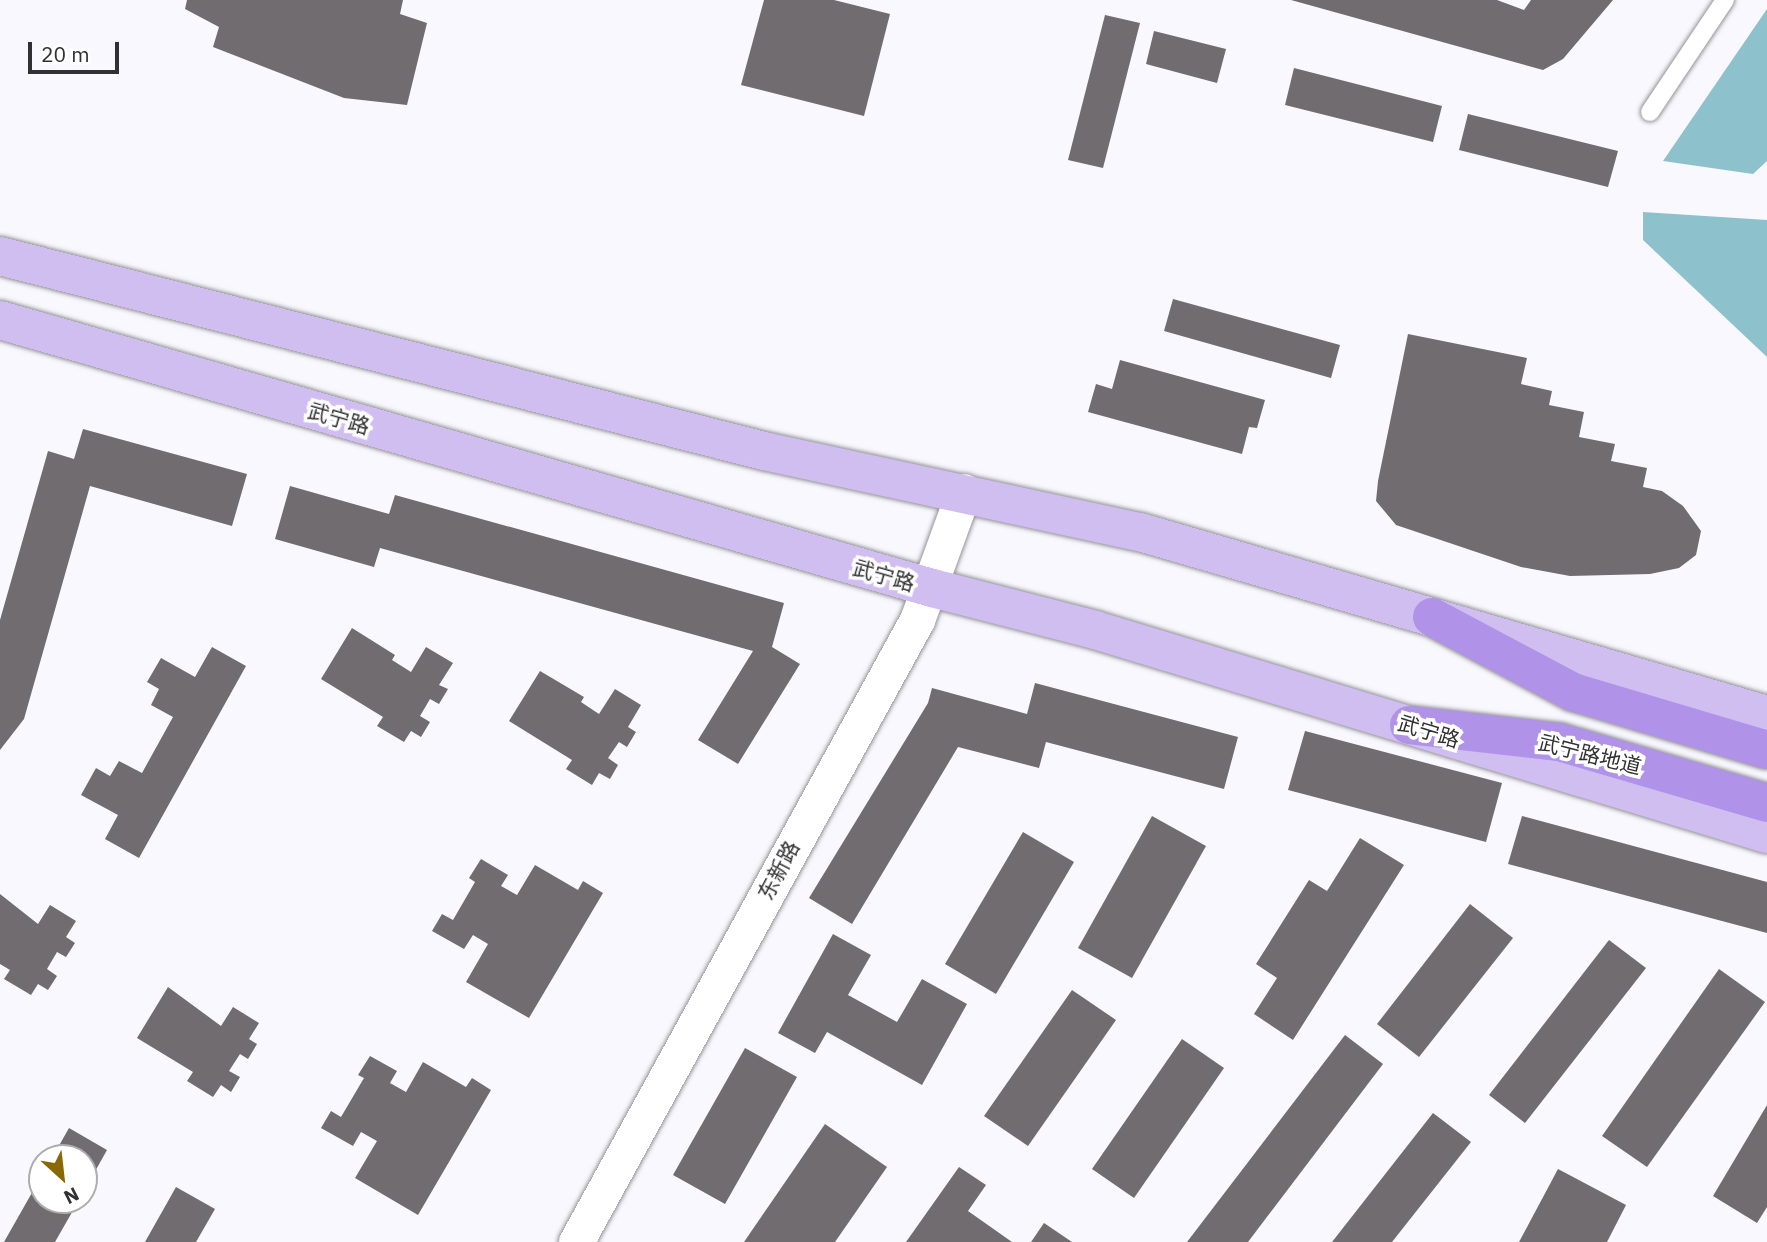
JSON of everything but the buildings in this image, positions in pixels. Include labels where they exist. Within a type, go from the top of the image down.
[{"type":"highway","points":[[1432,617],[1573,692],[1767,750]]},
{"type":"highway","name":"武宁路地道","points":[[1409,725],[1559,742],[1767,803]]},
{"type":"main road","points":[[0,256],[764,451],[964,491],[1140,532],[1767,715]]},
{"type":"main road","name":"武宁路","points":[[0,320],[932,589],[1095,630],[1767,834]]},
{"type":"street","name":"东新路","points":[[576,1242],[932,589],[964,491]]},
{"type":"lane","points":[[1650,112],[1725,0]]},
{"type":"water","points":[[1767,9],[1767,161],[1753,174],[1663,161]]},
{"type":"water","points":[[1643,212],[1767,220],[1767,357],[1643,240]]}]
